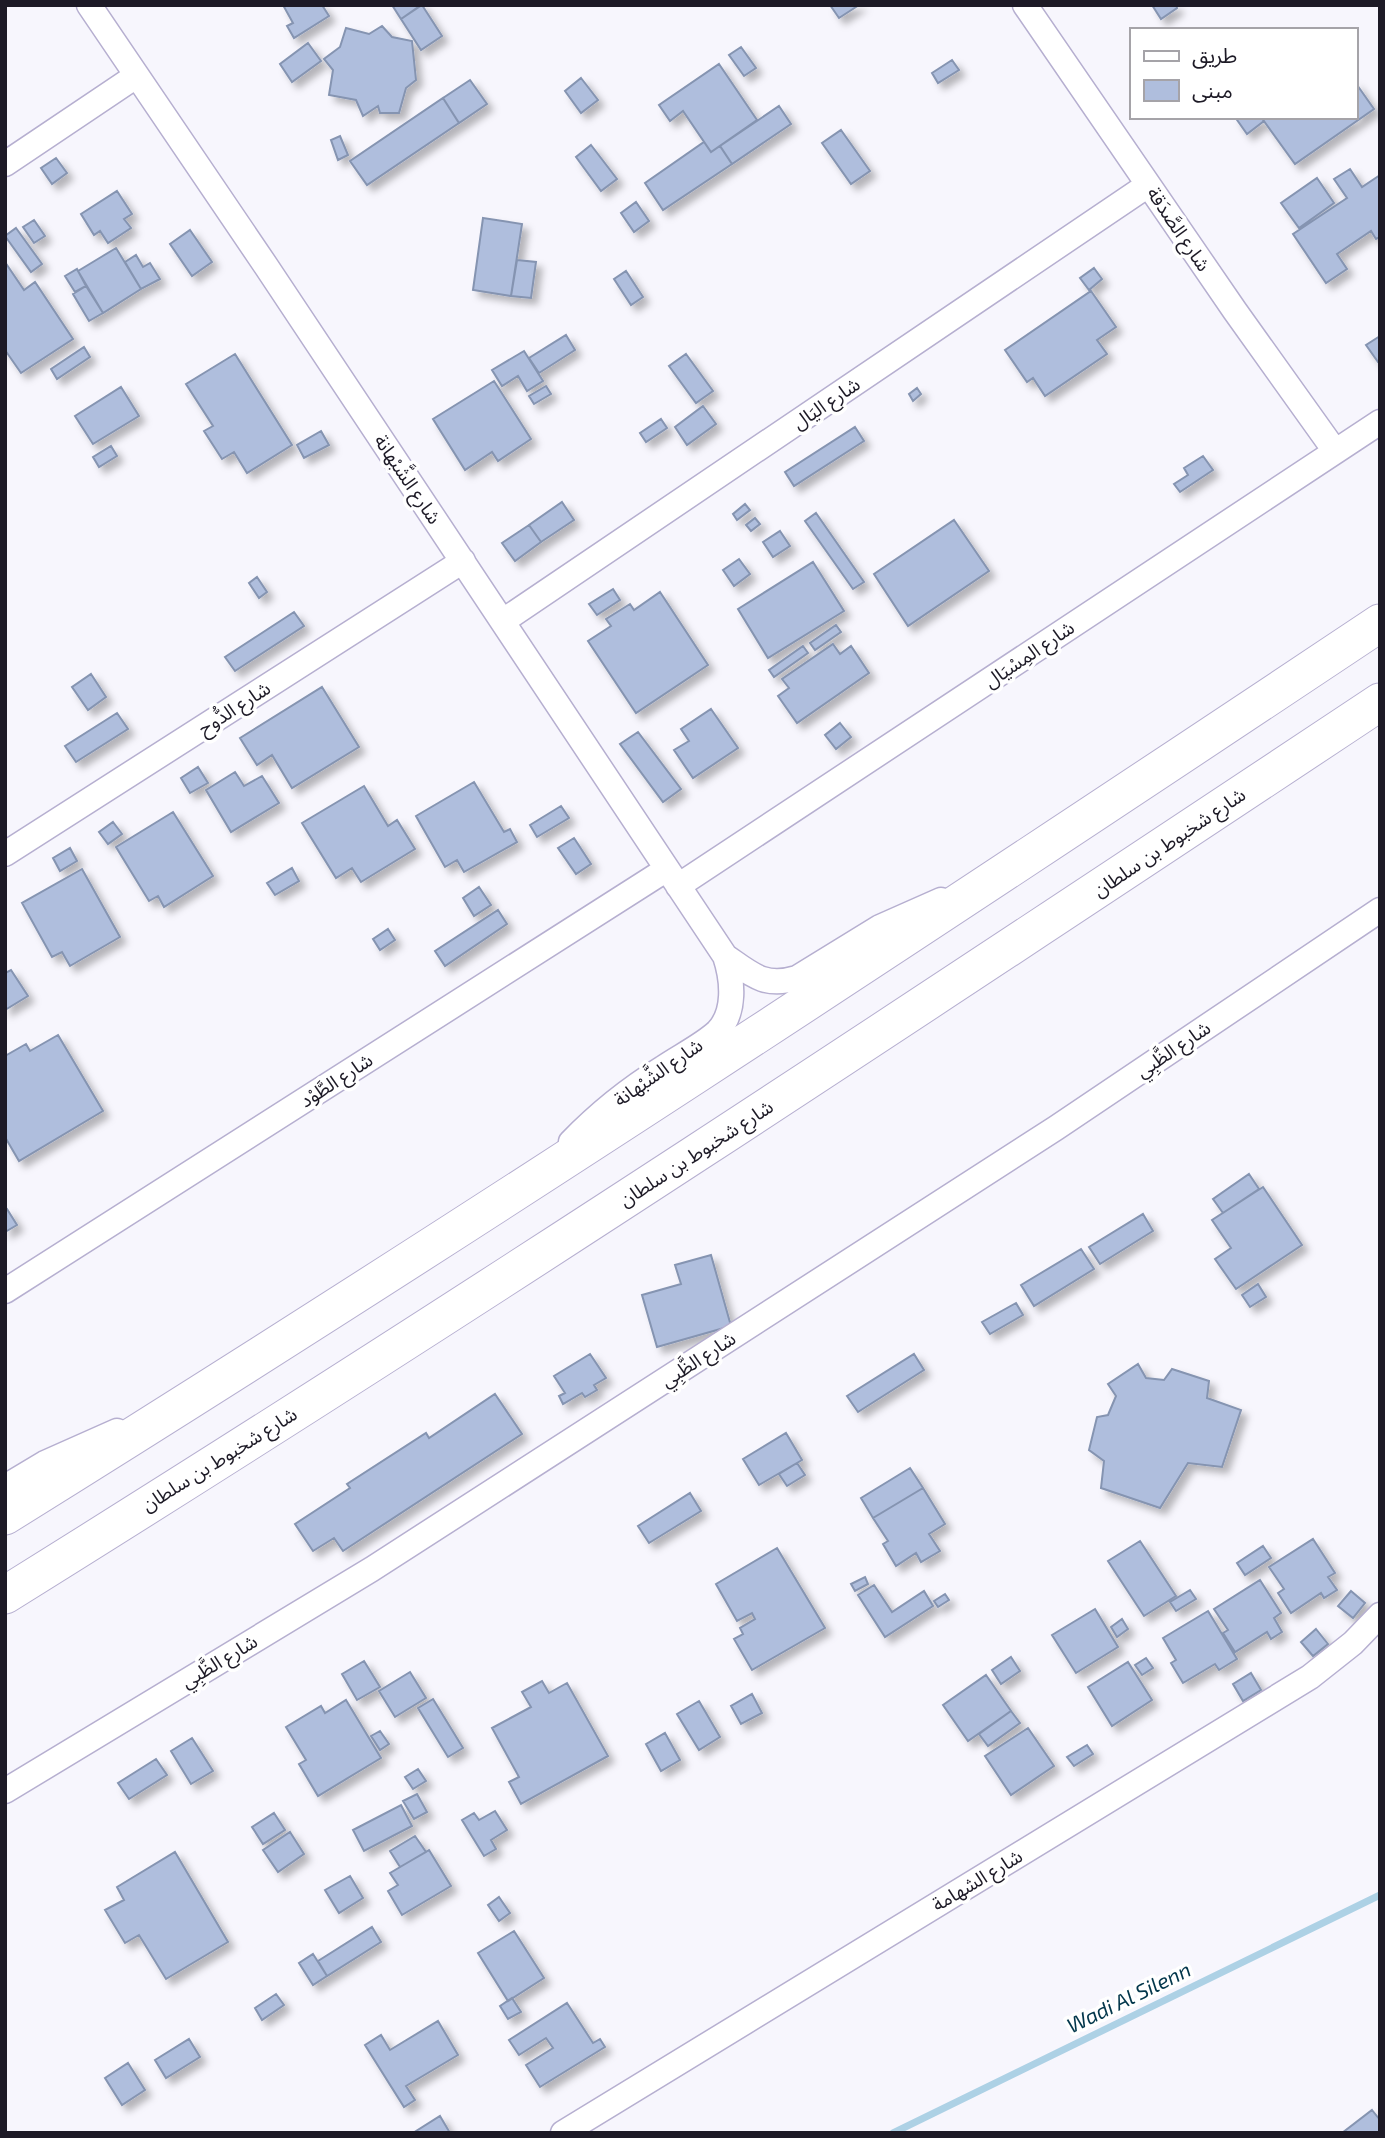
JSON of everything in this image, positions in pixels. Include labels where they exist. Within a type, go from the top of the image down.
[{"type":"main road","points":[[5,1516],[547,1172],[989,884],[1380,624]]},
{"type":"main road","name":"شارع شخبوط بن سلطان","points":[[9,1595],[507,1276],[1380,702]]},
{"type":"street","name":"شارع الشَّبْهانة","points":[[89,5],[725,956],[732,987],[728,1011],[717,1032],[609,1106],[567,1146],[547,1172]]},
{"type":"street","name":"شارع الصَّدَقة","points":[[1025,5],[1335,452]]},
{"type":"street","points":[[5,164],[136,76]]},
{"type":"street","name":"شارع اليَال","points":[[503,621],[1148,185]]},
{"type":"street","name":"شارع المِسْيَال","points":[[673,878],[1380,422]]},
{"type":"street","name":"شارع الدُّوح","points":[[5,855],[463,561]]},
{"type":"street","name":"شارع الطَّوْد","points":[[5,1291],[673,878]]},
{"type":"street","name":"شارع الشَّبْهانة","points":[[725,956],[755,977],[769,982],[783,982],[797,978],[906,914],[989,884]]},
{"type":"street","name":"شارع الظَّبِي","points":[[5,1791],[372,1569],[1056,1128],[1380,909]]},
{"type":"street","points":[[5,1487],[71,1450],[125,1428],[155,1422]]},
{"type":"street","name":"شارع الشهامة","points":[[563,2133],[1310,1677],[1353,1643],[1380,1615]]},
{"type":"building","points":[[283,5],[322,5],[329,16],[294,38],[287,26],[293,23]]},
{"type":"building","points":[[392,5],[421,5],[401,19]]},
{"type":"building","points":[[422,5],[442,36],[421,50],[401,19]]},
{"type":"building","points":[[830,5],[859,5],[839,18]]},
{"type":"building","points":[[1152,5],[1176,5],[1177,8],[1161,19]]},
{"type":"building","points":[[382,26],[392,37],[412,41],[416,80],[406,88],[399,113],[380,113],[378,106],[363,116],[356,100],[329,95],[333,70],[324,59],[340,47],[346,28],[369,34]]},
{"type":"building","points":[[308,43],[321,61],[292,82],[280,64]]},
{"type":"building","points":[[741,47],[756,68],[744,76],[729,55]]},
{"type":"building","points":[[952,60],[959,70],[938,83],[932,73]]},
{"type":"building","points":[[719,64],[757,120],[711,152],[683,111],[670,121],[659,105]]},
{"type":"building","points":[[581,78],[598,100],[581,113],[565,91]]},
{"type":"building","points":[[470,80],[487,104],[459,123],[443,98]]},
{"type":"building","points":[[1357,85],[1374,109],[1295,164],[1262,119],[1357,119]]},
{"type":"building","points":[[443,98],[459,123],[367,185],[350,161]]},
{"type":"building","points":[[779,106],[791,124],[732,164],[720,146]]},
{"type":"building","points":[[1236,119],[1262,119],[1264,121],[1247,134]]},
{"type":"building","points":[[841,130],[870,171],[851,184],[822,143]]},
{"type":"building","points":[[340,136],[348,155],[338,160],[331,140]]},
{"type":"building","points":[[704,142],[711,152],[720,146],[732,164],[663,210],[645,183]]},
{"type":"building","points":[[591,145],[617,179],[601,191],[576,157]]},
{"type":"building","points":[[56,158],[67,173],[52,184],[41,168]]},
{"type":"building","points":[[1350,169],[1362,187],[1380,175],[1380,237],[1376,239],[1371,231],[1337,254],[1347,269],[1326,283],[1293,234],[1347,198],[1334,179]]},
{"type":"building","points":[[1317,178],[1334,203],[1299,228],[1281,203]]},
{"type":"building","points":[[117,191],[132,214],[124,219],[131,228],[108,243],[100,231],[94,235],[81,214]]},
{"type":"building","points":[[636,202],[649,221],[634,232],[621,213]]},
{"type":"building","points":[[483,218],[522,224],[511,296],[473,290]]},
{"type":"building","points":[[34,220],[45,236],[34,243],[23,227]]},
{"type":"building","points":[[16,228],[42,264],[31,272],[5,236]]},
{"type":"building","points":[[190,230],[212,262],[192,276],[170,244]]},
{"type":"building","points":[[116,248],[141,289],[103,313],[78,271]]},
{"type":"building","points":[[136,255],[143,267],[150,263],[160,279],[141,289],[125,262]]},
{"type":"building","points":[[517,260],[536,262],[531,298],[511,296]]},
{"type":"building","points":[[5,262],[24,290],[35,282],[73,339],[21,373],[5,350]]},
{"type":"building","points":[[1094,268],[1102,279],[1089,290],[1080,278]]},
{"type":"building","points":[[77,269],[86,286],[75,292],[65,276]]},
{"type":"building","points":[[626,271],[643,297],[631,305],[614,279]]},
{"type":"building","points":[[86,286],[103,313],[89,321],[73,294]]},
{"type":"building","points":[[1091,291],[1116,327],[1097,340],[1107,354],[1045,396],[1033,378],[1027,382],[1005,350]]},
{"type":"building","points":[[566,335],[575,350],[539,373],[529,358]]},
{"type":"building","points":[[1380,336],[1380,361],[1378,362],[1366,345]]},
{"type":"building","points":[[84,347],[90,357],[57,379],[51,369]]},
{"type":"building","points":[[524,351],[543,381],[527,391],[518,376],[502,386],[492,370]]},
{"type":"building","points":[[235,354],[292,445],[247,473],[234,452],[222,459],[204,431],[213,426],[186,384]]},
{"type":"building","points":[[686,354],[713,391],[696,403],[669,366]]},
{"type":"building","points":[[494,381],[531,439],[498,461],[492,452],[465,470],[433,419]]},
{"type":"building","points":[[546,386],[551,394],[534,404],[529,396]]},
{"type":"building","points":[[121,387],[139,416],[93,444],[75,416]]},
{"type":"building","points":[[917,388],[921,394],[913,401],[909,394]]},
{"type":"building","points":[[703,406],[716,424],[687,445],[675,427]]},
{"type":"building","points":[[661,419],[667,428],[646,442],[640,433]]},
{"type":"building","points":[[855,427],[864,441],[794,486],[785,472]]},
{"type":"building","points":[[321,431],[329,445],[304,458],[297,445]]},
{"type":"building","points":[[111,446],[117,456],[99,467],[93,457]]},
{"type":"building","points":[[1203,456],[1213,470],[1180,492],[1174,484],[1188,475],[1184,468]]},
{"type":"building","points":[[562,502],[574,520],[541,542],[529,525]]},
{"type":"building","points":[[745,504],[750,510],[737,520],[733,514]]},
{"type":"building","points":[[816,513],[864,582],[853,589],[805,521]]},
{"type":"building","points":[[755,518],[760,524],[751,531],[746,525]]},
{"type":"building","points":[[954,520],[989,571],[908,626],[874,574]]},
{"type":"building","points":[[529,525],[541,542],[515,561],[502,543]]},
{"type":"building","points":[[780,531],[790,546],[773,557],[763,542]]},
{"type":"building","points":[[739,559],[750,574],[734,586],[723,570]]},
{"type":"building","points":[[813,562],[844,611],[768,658],[738,609]]},
{"type":"building","points":[[257,577],[267,592],[259,598],[249,583]]},
{"type":"building","points":[[613,589],[620,600],[597,615],[589,604]]},
{"type":"building","points":[[660,592],[708,665],[636,713],[588,641],[611,626],[606,619],[630,604],[634,610]]},
{"type":"building","points":[[294,612],[304,626],[235,671],[225,657]]},
{"type":"building","points":[[836,625],[841,632],[815,650],[810,643]]},
{"type":"building","points":[[833,644],[840,654],[851,646],[869,673],[797,723],[778,696],[789,688],[782,679]]},
{"type":"building","points":[[803,646],[808,653],[774,677],[769,670]]},
{"type":"building","points":[[91,674],[106,697],[88,710],[72,687]]},
{"type":"building","points":[[322,687],[359,747],[292,788],[272,755],[257,765],[240,738]]},
{"type":"building","points":[[711,709],[738,748],[693,778],[674,750],[689,741],[681,729]]},
{"type":"building","points":[[117,713],[128,729],[76,762],[65,746]]},
{"type":"building","points":[[840,723],[851,737],[836,749],[825,735]]},
{"type":"building","points":[[638,732],[681,789],[663,802],[620,744]]},
{"type":"building","points":[[198,767],[208,783],[190,793],[181,778]]},
{"type":"building","points":[[235,772],[244,786],[262,776],[279,803],[231,832],[206,790]]},
{"type":"building","points":[[474,782],[504,832],[510,829],[517,842],[464,872],[457,860],[445,867],[416,816]]},
{"type":"building","points":[[364,786],[388,826],[397,820],[415,849],[361,882],[352,868],[336,878],[302,823]]},
{"type":"building","points":[[561,806],[569,818],[537,837],[530,825]]},
{"type":"building","points":[[173,812],[213,876],[164,907],[158,896],[149,901],[116,847]]},
{"type":"building","points":[[113,822],[122,834],[108,844],[99,832]]},
{"type":"building","points":[[574,838],[591,864],[576,874],[558,848]]},
{"type":"building","points":[[70,848],[77,861],[60,871],[53,858]]},
{"type":"building","points":[[292,868],[299,881],[275,895],[267,883]]},
{"type":"building","points":[[82,869],[120,937],[70,966],[62,952],[52,957],[22,903]]},
{"type":"building","points":[[479,887],[491,905],[474,916],[463,898]]},
{"type":"building","points":[[498,910],[507,924],[445,966],[435,951]]},
{"type":"building","points":[[388,929],[395,940],[380,950],[373,939]]},
{"type":"building","points":[[11,970],[28,996],[5,1010],[5,973]]},
{"type":"building","points":[[58,1035],[103,1111],[19,1161],[5,1137],[5,1056],[26,1044],[30,1051]]},
{"type":"building","points":[[1249,1174],[1259,1189],[1223,1213],[1213,1199]]},
{"type":"building","points":[[1263,1187],[1302,1245],[1236,1289],[1215,1259],[1231,1248],[1212,1220]]},
{"type":"building","points":[[7,1209],[17,1225],[5,1232],[5,1210]]},
{"type":"building","points":[[1143,1214],[1153,1231],[1100,1264],[1089,1247]]},
{"type":"building","points":[[1081,1249],[1094,1269],[1034,1306],[1021,1285]]},
{"type":"building","points":[[711,1255],[731,1326],[657,1347],[642,1295],[681,1284],[675,1265]]},
{"type":"building","points":[[1258,1284],[1266,1297],[1250,1307],[1242,1295]]},
{"type":"building","points":[[1016,1303],[1023,1315],[990,1334],[982,1322]]},
{"type":"building","points":[[590,1354],[606,1378],[594,1385],[597,1390],[585,1397],[582,1393],[563,1404],[559,1396],[565,1393],[554,1376]]},
{"type":"building","points":[[914,1354],[924,1370],[858,1412],[847,1396]]},
{"type":"building","points":[[1138,1364],[1146,1378],[1164,1380],[1172,1369],[1209,1381],[1207,1398],[1241,1410],[1222,1467],[1188,1463],[1160,1508],[1101,1488],[1104,1461],[1089,1450],[1097,1417],[1108,1415],[1116,1396],[1108,1384]]},
{"type":"building","points":[[495,1394],[522,1434],[343,1551],[334,1538],[313,1551],[295,1524],[350,1488],[347,1484],[426,1433],[429,1438]]},
{"type":"building","points":[[786,1433],[802,1460],[759,1485],[743,1459]]},
{"type":"building","points":[[797,1463],[805,1475],[787,1486],[779,1474]]},
{"type":"building","points":[[910,1468],[923,1488],[873,1518],[861,1498]]},
{"type":"building","points":[[923,1488],[945,1524],[929,1534],[940,1551],[921,1562],[916,1553],[896,1566],[883,1544],[888,1541],[873,1518]]},
{"type":"building","points":[[690,1493],[701,1511],[649,1543],[638,1526]]},
{"type":"building","points":[[1313,1539],[1335,1573],[1328,1577],[1337,1590],[1324,1598],[1321,1593],[1291,1613],[1278,1593],[1284,1589],[1269,1567]]},
{"type":"building","points":[[1140,1541],[1176,1596],[1144,1616],[1108,1561]]},
{"type":"building","points":[[1263,1546],[1271,1558],[1245,1575],[1237,1563]]},
{"type":"building","points":[[777,1548],[825,1628],[752,1670],[734,1639],[743,1634],[740,1628],[755,1619],[752,1613],[737,1621],[716,1584]]},
{"type":"building","points":[[865,1577],[868,1584],[855,1591],[851,1584]]},
{"type":"building","points":[[1260,1580],[1281,1613],[1274,1618],[1282,1632],[1271,1639],[1267,1632],[1235,1652],[1223,1633],[1228,1630],[1214,1609]]},
{"type":"building","points":[[874,1585],[892,1612],[924,1591],[933,1606],[885,1637],[858,1595]]},
{"type":"building","points":[[1190,1590],[1196,1599],[1176,1611],[1170,1602]]},
{"type":"building","points":[[1351,1591],[1365,1603],[1353,1618],[1338,1606]]},
{"type":"building","points":[[945,1594],[949,1600],[938,1607],[934,1601]]},
{"type":"building","points":[[1095,1609],[1118,1647],[1076,1673],[1052,1635]]},
{"type":"building","points":[[1208,1611],[1237,1659],[1219,1670],[1215,1664],[1183,1683],[1171,1663],[1176,1660],[1163,1638]]},
{"type":"building","points":[[1122,1619],[1128,1629],[1117,1637],[1111,1627]]},
{"type":"building","points":[[1316,1629],[1328,1644],[1313,1656],[1301,1642]]},
{"type":"building","points":[[1011,1657],[1020,1671],[1001,1684],[992,1670]]},
{"type":"building","points":[[1146,1658],[1153,1668],[1142,1675],[1135,1665]]},
{"type":"building","points":[[364,1661],[380,1687],[357,1700],[342,1674]]},
{"type":"building","points":[[1128,1662],[1152,1700],[1112,1726],[1088,1687]]},
{"type":"building","points":[[410,1672],[426,1698],[395,1717],[379,1691]]},
{"type":"building","points":[[1251,1673],[1261,1690],[1243,1701],[1233,1684]]},
{"type":"building","points":[[986,1675],[1011,1711],[968,1741],[943,1705]]},
{"type":"building","points":[[542,1681],[549,1693],[567,1683],[608,1756],[521,1804],[509,1782],[519,1777],[492,1728],[531,1707],[522,1692]]},
{"type":"building","points":[[752,1694],[762,1713],[741,1724],[731,1706]]},
{"type":"building","points":[[433,1699],[463,1748],[448,1757],[418,1708]]},
{"type":"building","points":[[346,1700],[381,1758],[318,1796],[299,1764],[306,1760],[286,1727],[321,1706],[325,1713]]},
{"type":"building","points":[[699,1701],[720,1737],[699,1750],[677,1714]]},
{"type":"building","points":[[1011,1711],[1020,1723],[988,1746],[979,1734]]},
{"type":"building","points":[[1028,1728],[1054,1766],[1011,1795],[985,1756]]},
{"type":"building","points":[[380,1731],[389,1744],[380,1750],[371,1736]]},
{"type":"building","points":[[665,1733],[680,1760],[661,1771],[646,1744]]},
{"type":"building","points":[[192,1738],[213,1771],[191,1784],[171,1751]]},
{"type":"building","points":[[1087,1745],[1093,1754],[1074,1766],[1067,1757]]},
{"type":"building","points":[[156,1759],[167,1775],[129,1799],[118,1783]]},
{"type":"building","points":[[418,1769],[426,1781],[413,1789],[405,1777]]},
{"type":"building","points":[[417,1794],[427,1812],[414,1819],[403,1801]]},
{"type":"building","points":[[401,1805],[412,1826],[364,1851],[353,1830]]},
{"type":"building","points":[[495,1811],[507,1830],[491,1840],[496,1849],[484,1856],[462,1820],[474,1813],[479,1820]]},
{"type":"building","points":[[274,1813],[285,1830],[263,1844],[252,1827]]},
{"type":"building","points":[[290,1832],[304,1854],[278,1872],[263,1850]]},
{"type":"building","points":[[415,1836],[426,1852],[400,1867],[390,1851]]},
{"type":"building","points":[[429,1850],[451,1886],[402,1915],[388,1891],[398,1885],[390,1873]]},
{"type":"building","points":[[175,1852],[228,1942],[166,1979],[139,1935],[125,1943],[105,1910],[124,1900],[117,1887]]},
{"type":"building","points":[[350,1876],[363,1898],[339,1913],[325,1890]]},
{"type":"building","points":[[499,1897],[510,1913],[499,1921],[488,1905]]},
{"type":"building","points":[[372,1927],[381,1942],[327,1976],[318,1961]]},
{"type":"building","points":[[514,1931],[544,1978],[508,2001],[478,1953]]},
{"type":"building","points":[[313,1954],[327,1976],[313,1985],[299,1963]]},
{"type":"building","points":[[276,1994],[284,2005],[262,2020],[255,2008]]},
{"type":"building","points":[[512,1998],[521,2012],[508,2019],[500,2006]]},
{"type":"building","points":[[567,2003],[593,2043],[600,2039],[605,2047],[540,2087],[526,2065],[553,2048],[546,2038],[519,2055],[509,2040]]},
{"type":"building","points":[[438,2021],[458,2055],[406,2086],[415,2100],[404,2107],[365,2045],[381,2035],[390,2050]]},
{"type":"building","points":[[189,2039],[200,2057],[166,2078],[155,2060]]},
{"type":"building","points":[[128,2063],[145,2090],[122,2105],[105,2078]]},
{"type":"building","points":[[1372,2110],[1380,2120],[1380,2133],[1342,2133]]},
{"type":"building","points":[[440,2116],[450,2133],[413,2133]]},
{"type":"waterway","name":"Wadi Al Silenn","points":[[893,2133],[1380,1895]]}]
